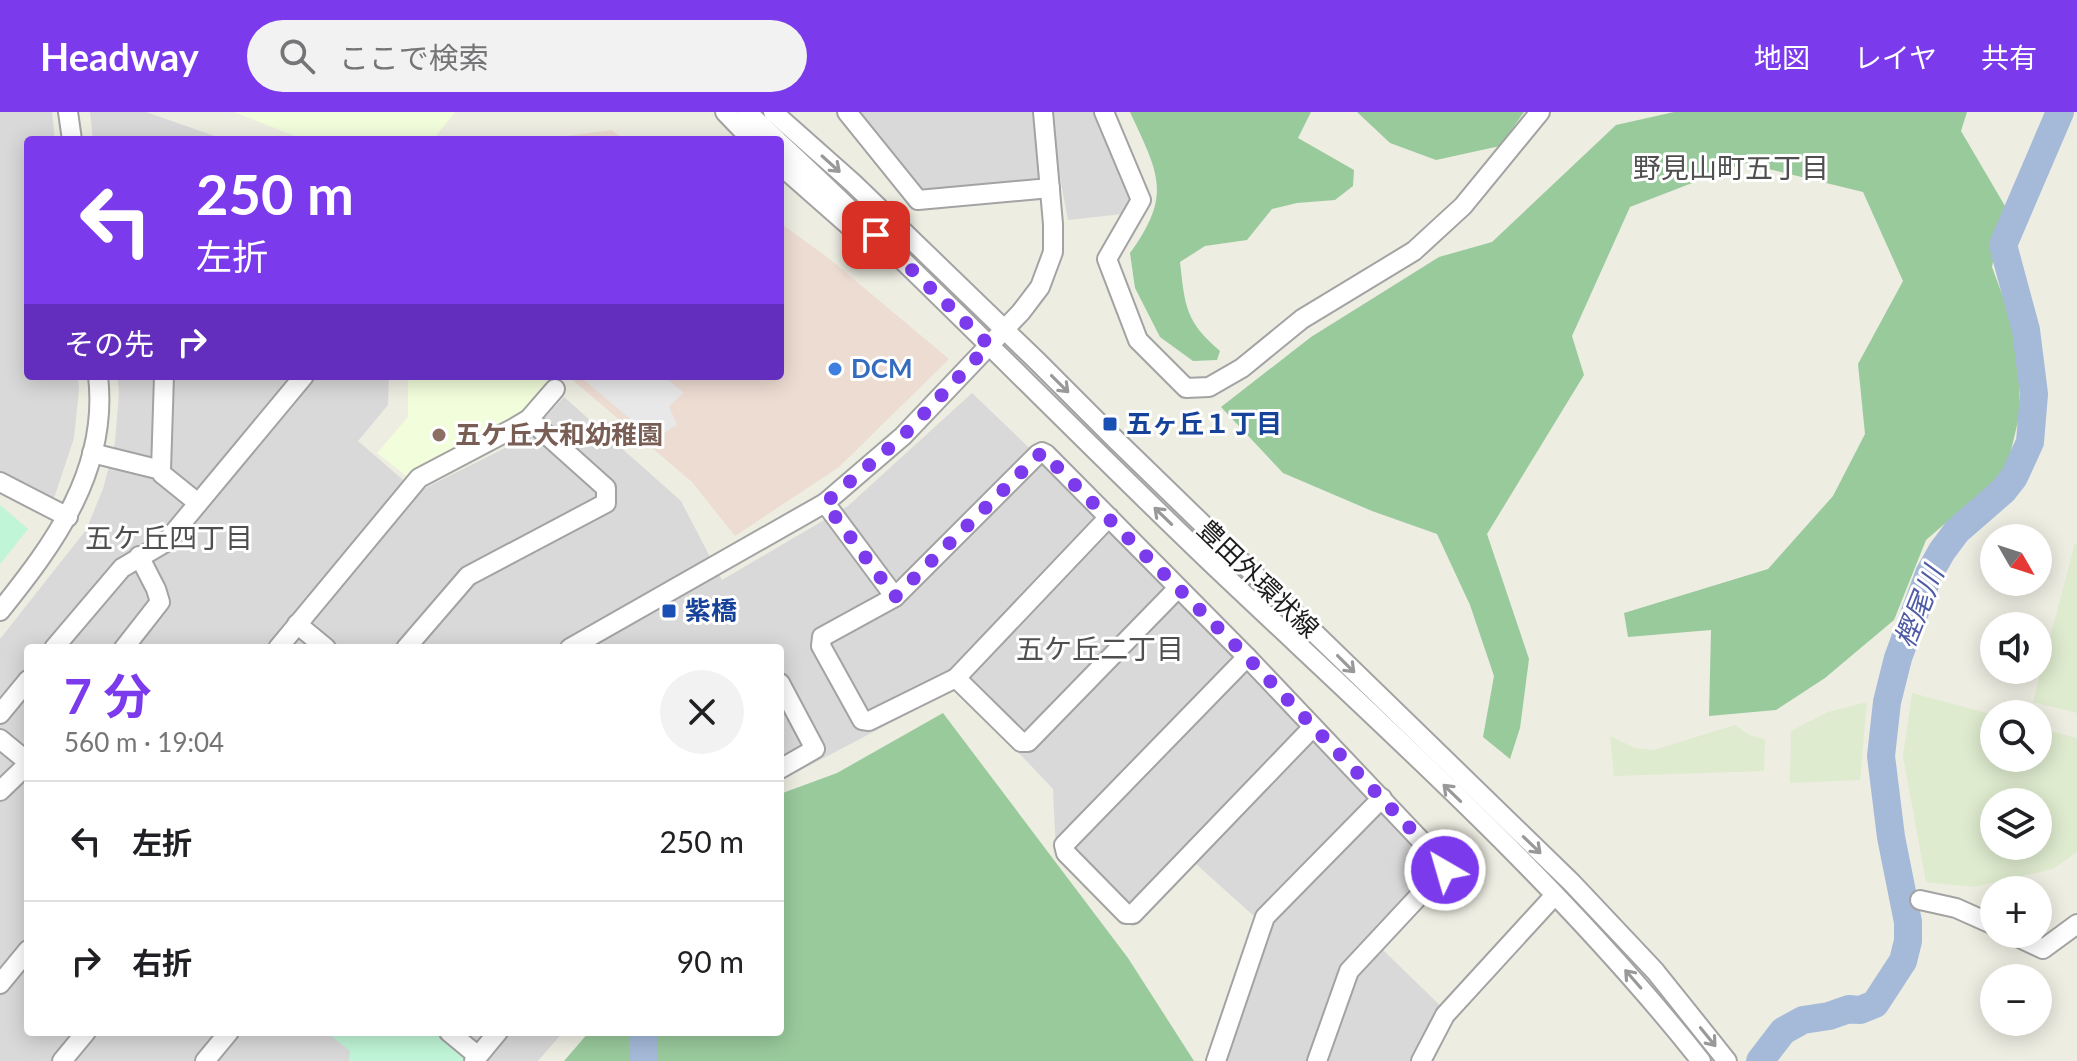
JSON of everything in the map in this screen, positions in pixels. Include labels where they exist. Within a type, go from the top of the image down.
[{"type":"street","points":[[68,112],[71,136]]},
{"type":"street","points":[[725,112],[748,136]]},
{"type":"street","name":"豊田外環状線","points":[[747,112],[772,136]]},
{"type":"street","name":"豊田外環状線","points":[[773,112],[853,183],[1572,883],[1655,971],[1727,1061]]},
{"type":"street","points":[[847,112],[918,200],[1050,188]]},
{"type":"street","points":[[577,644],[825,503],[903,436],[1004,330],[1040,287],[1053,252],[1043,112]]},
{"type":"street","points":[[1104,112],[1141,200],[1107,259],[1138,340],[1186,388],[1209,387],[1242,368],[1302,319],[1414,251],[1463,206],[1540,112]]},
{"type":"street","name":"豊田外環状線","points":[[784,148],[1474,815],[1605,948],[1701,1061]]},
{"type":"street","points":[[784,169],[874,248],[898,256]]},
{"type":"street","points":[[0,611],[42,560],[68,517],[92,453],[97,425],[98,380]]},
{"type":"street","points":[[164,380],[162,474],[198,503]]},
{"type":"street","points":[[57,644],[116,574],[139,556],[166,542],[301,380]]},
{"type":"street","points":[[281,644],[419,478],[529,419],[555,389]]},
{"type":"street","points":[[409,644],[468,576],[606,503],[606,488],[529,419]]},
{"type":"street","points":[[1109,517],[956,678],[869,721],[862,720],[821,646],[822,637],[895,597],[1042,452],[1109,517],[1247,657],[1445,865],[1446,869],[1349,971],[1317,1061]]},
{"type":"street","points":[[92,453],[161,470]]},
{"type":"street","points":[[0,482],[68,517]]},
{"type":"street","points":[[825,503],[895,597]]},
{"type":"street","points":[[127,644],[160,602],[139,556]]},
{"type":"street","points":[[956,678],[1021,742],[1028,742],[1178,588]]},
{"type":"street","points":[[297,624],[321,644]]},
{"type":"street","points":[[1247,657],[1064,845],[1066,853],[1126,914],[1133,914],[1313,727]]},
{"type":"street","points":[[0,714],[24,685]]},
{"type":"street","points":[[784,691],[815,749],[784,767]]},
{"type":"street","points":[[0,739],[24,760]]},
{"type":"street","points":[[0,791],[24,767]]},
{"type":"street","points":[[1216,1061],[1265,917],[1382,798]]},
{"type":"street","points":[[1421,1061],[1445,1015],[1554,896]]},
{"type":"street","points":[[1920,900],[1956,908],[1980,919]]},
{"type":"street","points":[[2052,943],[2075,929]]},
{"type":"street","points":[[0,984],[24,955]]},
{"type":"street","points":[[62,1061],[83,1036]]},
{"type":"street","points":[[205,1061],[226,1036]]},
{"type":"street","points":[[453,1036],[476,1058],[495,1036]]},
{"type":"shaded area","points":[[0,112],[52,112],[55,136],[24,136],[24,380],[78,380],[74,438],[45,517],[0,491]]},
{"type":"shaded area","points":[[90,112],[146,112],[215,136],[93,136]]},
{"type":"shaded area","points":[[234,112],[455,112],[436,136],[295,136]]},
{"type":"shaded area","points":[[857,112],[1116,112],[1143,186],[1123,214],[1068,220],[1060,178],[921,189]]},
{"type":"shaded area","points":[[612,130],[619,136],[567,136]]},
{"type":"shaded area","points":[[784,226],[827,257],[949,359],[839,467],[735,536],[692,482],[573,380],[784,380]]},
{"type":"shaded area","points":[[118,380],[389,380],[388,405],[358,441],[417,492],[527,437],[564,397],[681,501],[722,580],[848,506],[972,393],[1113,528],[1447,879],[1381,948],[1453,1018],[1430,1061],[1208,1061],[1256,918],[1196,864],[1133,927],[1056,852],[1053,789],[957,688],[784,779],[784,644],[24,644],[24,1036],[560,1036],[538,1061],[0,1061],[0,639],[86,530],[103,489],[115,443]]},
{"type":"shaded area","name":"五ケ丘大和幼稚園","points":[[408,380],[550,380],[518,417],[409,478],[377,453],[408,417]]},
{"type":"shaded area","points":[[584,380],[669,380],[684,393],[669,406],[677,425],[654,439]]},
{"type":"shaded area","points":[[0,505],[28,529],[0,564]]},
{"type":"shaded area","points":[[2075,543],[2077,713],[2052,707],[2052,700],[2034,700],[2038,684],[2052,684],[2052,630]]},
{"type":"shaded area","points":[[1912,693],[1980,711],[1980,772],[2052,772],[2052,732],[2077,738],[2077,852],[2053,869],[2022,876],[1980,876],[1980,886],[1974,887],[1926,882],[1903,756]]},
{"type":"shaded area","points":[[1867,702],[1860,780],[1790,783],[1791,731],[1828,712]]},
{"type":"shaded area","points":[[1735,725],[1749,735],[1765,739],[1764,771],[1614,776],[1610,736],[1635,748],[1654,750]]},
{"type":"shaded area","points":[[331,1036],[446,1036],[469,1055],[464,1061],[349,1061],[350,1051]]},
{"type":"green space","points":[[1130,112],[1311,112],[1298,138],[1354,170],[1353,186],[1335,200],[1297,203],[1272,209],[1247,240],[1205,246],[1180,262],[1189,312],[1200,331],[1220,351],[1217,360],[1193,361],[1160,337],[1135,288],[1130,253],[1152,215],[1157,183],[1148,151]]},
{"type":"green space","points":[[1357,112],[1524,112],[1500,146],[1436,160],[1390,143]]},
{"type":"green space","points":[[1674,112],[1967,112],[1961,131],[2005,206],[1992,267],[2018,338],[2020,413],[2006,471],[1926,540],[1894,620],[1825,678],[1776,710],[1709,716],[1711,630],[1628,637],[1624,613],[1768,569],[1833,496],[1865,434],[1858,364],[1903,281],[1863,192],[1744,163],[1630,207],[1572,336],[1584,375],[1487,534],[1529,659],[1520,728],[1510,759],[1483,737],[1494,676],[1470,605],[1437,534],[1372,511],[1283,473],[1221,407],[1311,337],[1439,257],[1492,242],[1616,125]]},
{"type":"green space","points":[[943,713],[1128,958],[1194,1061],[564,1061],[586,1036],[784,1036],[784,793],[837,773]]},
{"type":"waterway","name":"樫尾川","points":[[1760,1061],[1783,1031],[1803,1020],[1849,1009],[1860,1010],[1875,1004],[1903,961],[1908,941],[1908,922],[1891,837],[1881,756],[1887,702],[1898,658],[1929,574],[1957,531],[2003,491],[2014,477],[2030,442],[2034,394],[2026,330],[2003,245],[2060,112]]},
{"type":"waterway","points":[[643,1036],[644,1061]]},
{"type":"place","name":"DCM","points":[[835,369]]},
{"type":"place","name":"五ヶ丘１丁目","points":[[1110,424]]},
{"type":"place","name":"五ケ丘大和幼稚園","points":[[439,435]]},
{"type":"place","name":"紫橋","points":[[669,611]]},
{"type":"district","name":"野見山町五丁目","points":[[1731,168]]},
{"type":"district","name":"五ケ丘四丁目","points":[[169,538]]},
{"type":"district","name":"五ケ丘二丁目","points":[[1100,649]]},
{"type":"route","points":[[876,235],[989,345],[903,436],[825,503],[895,597],[1042,452],[1247,657],[1445,865],[1445,870]]}]
